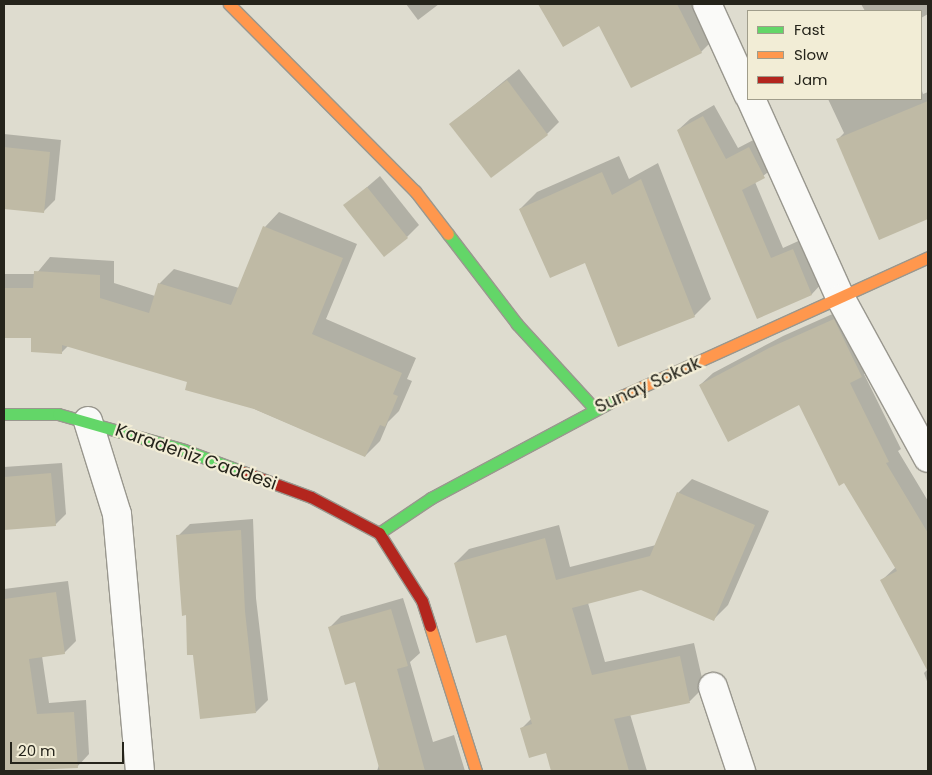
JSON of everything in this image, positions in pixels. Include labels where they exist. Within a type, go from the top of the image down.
[{"type":"street","points":[[229,4],[415,191],[517,324],[594,408]]},
{"type":"street","points":[[708,4],[747,92]]},
{"type":"street","points":[[750,100],[841,299],[928,458]]},
{"type":"street","name":"Sunay Sokak","points":[[379,533],[431,498],[594,408],[841,299],[928,256]]},
{"type":"street","name":"Karadeniz Caddesi","points":[[4,414],[58,414],[88,421],[184,450],[311,497],[379,533]]},
{"type":"street","points":[[88,421],[117,514],[140,771]]},
{"type":"street","points":[[379,533],[422,601],[476,771]]},
{"type":"street","points":[[713,687],[741,771]]},
{"type":"building","points":[[538,4],[677,4],[702,53],[631,88],[599,26],[563,47]]},
{"type":"building","points":[[507,80],[548,135],[491,178],[449,124]]},
{"type":"building","points":[[928,101],[928,219],[879,240],[836,139]]},
{"type":"building","points":[[703,116],[726,159],[749,147],[765,178],[742,190],[771,258],[793,249],[812,295],[757,319],[677,130]]},
{"type":"building","points":[[4,147],[50,152],[44,213],[4,209]]},
{"type":"building","points":[[602,172],[612,195],[641,179],[695,317],[618,347],[585,263],[550,278],[519,209]]},
{"type":"building","points":[[367,187],[408,238],[384,257],[343,205]]},
{"type":"building","points":[[263,226],[343,258],[312,334],[402,373],[393,394],[398,396],[385,427],[380,425],[365,457],[254,409],[185,390],[187,382],[62,345],[62,354],[31,352],[31,338],[4,338],[4,288],[33,288],[34,271],[100,275],[100,298],[149,313],[158,283],[231,305]]},
{"type":"building","points":[[834,319],[862,377],[850,383],[889,462],[886,463],[928,533],[928,672],[880,580],[897,571],[844,483],[839,486],[799,405],[728,442],[699,385],[769,348]]},
{"type":"building","points":[[51,473],[56,526],[4,530],[4,477]]},
{"type":"building","points":[[677,492],[755,525],[714,621],[641,590],[572,608],[592,675],[680,656],[690,703],[614,719],[629,771],[551,771],[546,753],[529,758],[520,728],[532,724],[506,635],[476,643],[454,563],[545,538],[556,580],[650,556]]},
{"type":"building","points":[[241,530],[245,611],[256,713],[200,719],[193,655],[187,655],[186,615],[182,616],[176,535]]},
{"type":"building","points":[[56,592],[65,654],[29,659],[37,714],[74,712],[78,768],[4,771],[4,599]]},
{"type":"building","points":[[391,609],[408,666],[397,669],[425,771],[380,771],[355,682],[345,685],[328,627]]},
{"type":"traffic: fast","points":[[448,234],[517,324],[594,408]]},
{"type":"traffic: fast","points":[[379,533],[431,498],[622,396]]},
{"type":"traffic: fast","points":[[4,414],[58,414],[184,450],[243,472]]},
{"type":"traffic: slow","points":[[229,4],[415,191],[448,234]]},
{"type":"traffic: slow","points":[[622,396],[928,257]]},
{"type":"traffic: slow","points":[[430,626],[476,771]]},
{"type":"traffic: jam","points":[[243,472],[311,497],[379,533],[422,601],[430,626]]}]
